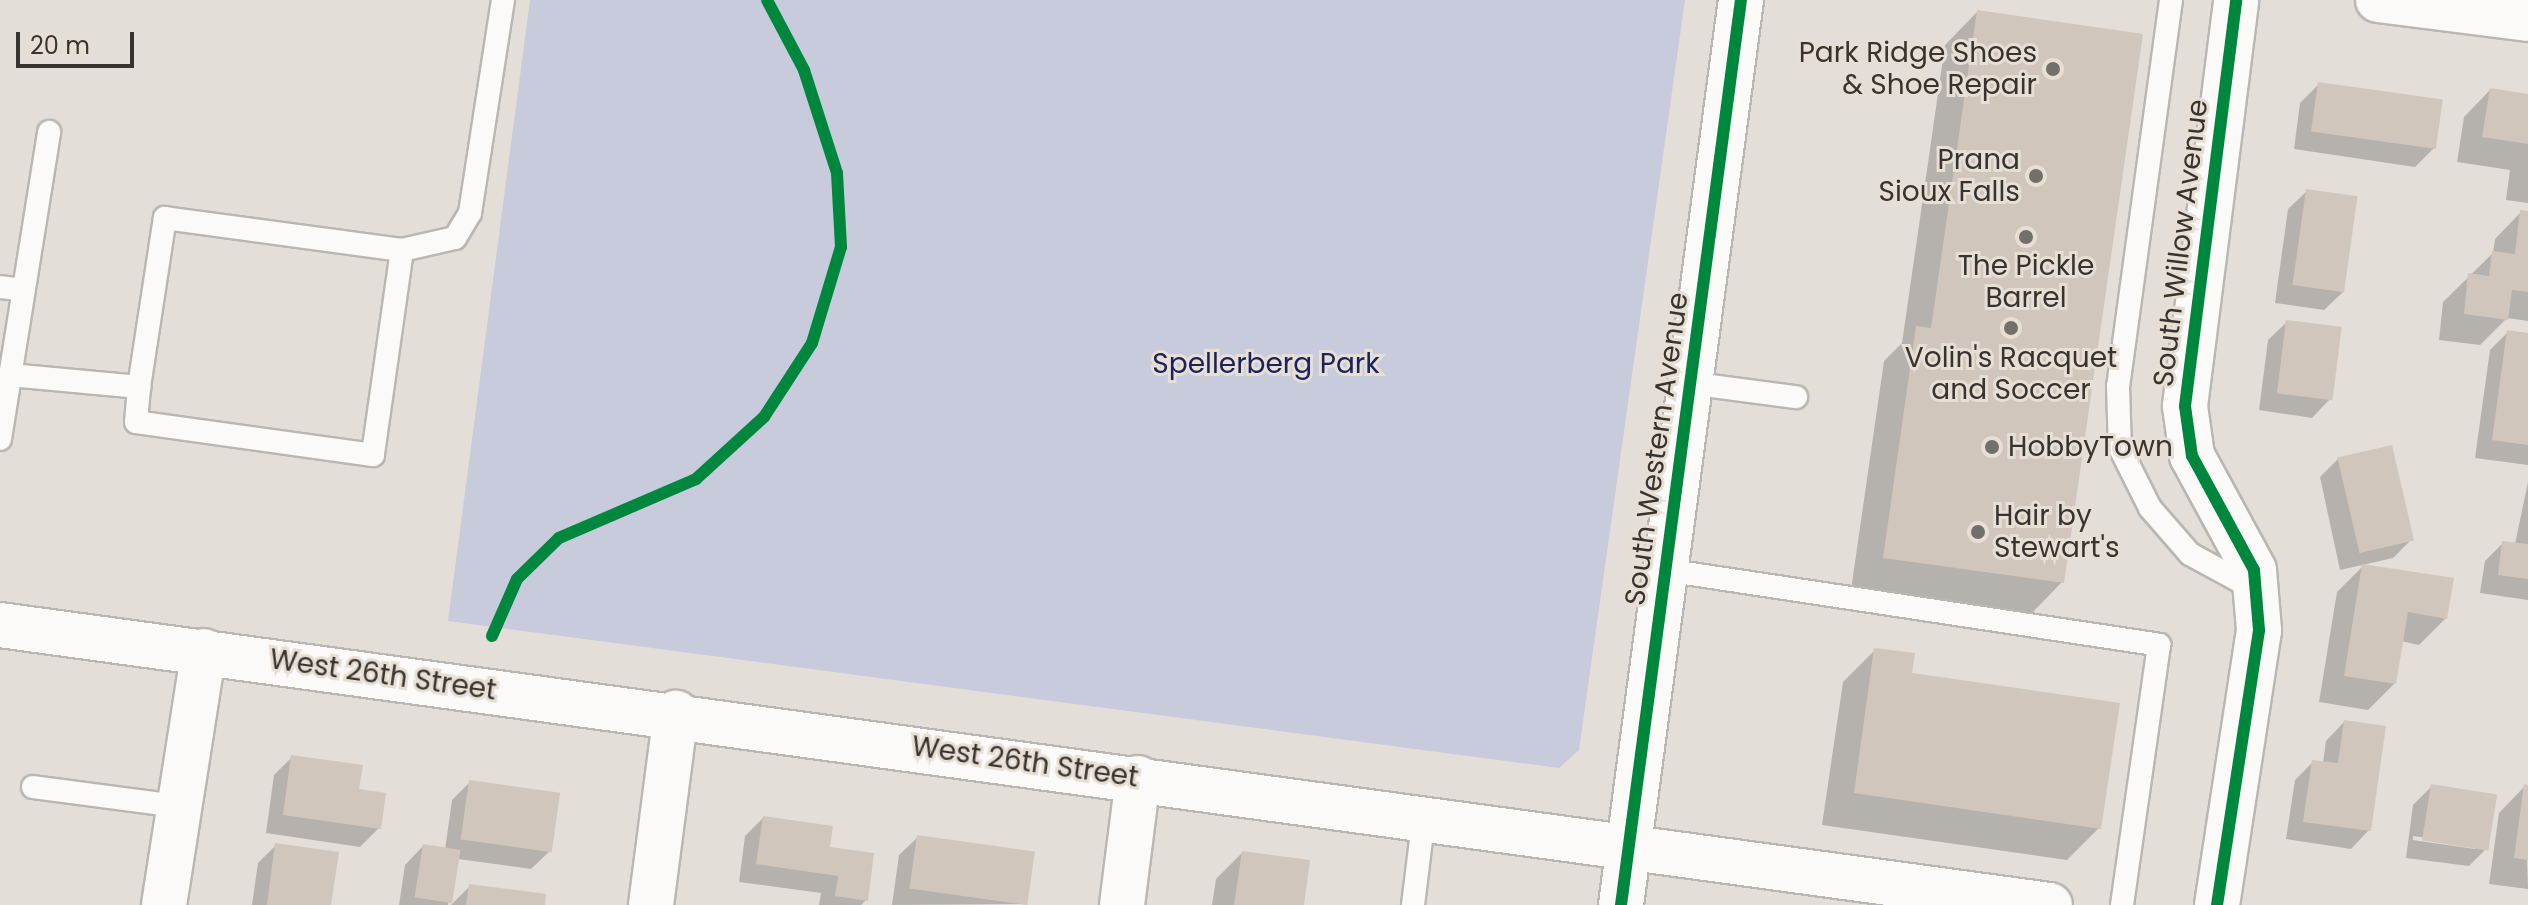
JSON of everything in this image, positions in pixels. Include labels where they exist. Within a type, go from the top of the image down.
[{"type":"street","name":"South Western Avenue","points":[[1621,905],[1741,0]]},
{"type":"street","name":"South Willow Avenue","points":[[2217,905],[2259,630],[2254,570],[2192,456],[2185,406],[2236,0]]},
{"type":"street","points":[[2378,0],[2528,19]]},
{"type":"street","name":"West 26th Street","points":[[0,625],[676,713],[1424,816],[1629,845],[1940,897],[2050,905]]},
{"type":"street","points":[[164,905],[177,806],[204,651]]},
{"type":"street","points":[[651,905],[676,713]]},
{"type":"street","points":[[1122,905],[1138,778]]},
{"type":"lane","points":[[402,250],[373,455],[136,422],[165,218],[402,250],[455,238],[470,213],[503,0]]},
{"type":"lane","points":[[2171,0],[2118,386],[2120,448],[2150,508],[2190,554],[2256,590]]},
{"type":"lane","points":[[0,439],[2,406],[10,375],[49,132]]},
{"type":"lane","points":[[0,287],[23,290]]},
{"type":"lane","points":[[10,375],[139,387]]},
{"type":"lane","points":[[1689,383],[1796,397]]},
{"type":"lane","points":[[1665,570],[2159,645],[2122,905]]},
{"type":"lane","points":[[33,787],[177,806]]},
{"type":"lane","points":[[1413,905],[1424,816]]},
{"type":"green space","name":"Spellerberg Park","points":[[530,0],[1685,0],[1579,750],[1559,768],[448,621]]},
{"type":"building","points":[[1977,10],[2143,34],[2064,583],[1883,558],[1916,326],[1931,328]]},
{"type":"building","points":[[2318,82],[2443,100],[2436,149],[2311,132]]},
{"type":"building","points":[[2490,88],[2528,94],[2528,144],[2482,137]]},
{"type":"building","points":[[2306,189],[2357,196],[2344,292],[2293,285]]},
{"type":"building","points":[[2520,210],[2528,211],[2528,292],[2512,290],[2508,320],[2464,314],[2468,273],[2489,276],[2492,251],[2515,254]]},
{"type":"building","points":[[2286,320],[2342,327],[2333,400],[2277,393]]},
{"type":"building","points":[[2507,330],[2528,333],[2528,445],[2492,440]]},
{"type":"building","points":[[2392,445],[2414,540],[2359,553],[2337,458]]},
{"type":"building","points":[[2502,541],[2528,544],[2528,579],[2498,575]]},
{"type":"building","points":[[2362,564],[2454,578],[2447,619],[2408,612],[2396,684],[2344,676]]},
{"type":"building","points":[[1874,648],[1915,653],[1912,673],[2120,703],[2101,829],[1854,793]]},
{"type":"building","points":[[2344,720],[2386,726],[2371,831],[2303,822],[2312,760],[2338,763]]},
{"type":"building","points":[[291,755],[363,765],[359,789],[386,793],[381,829],[283,815]]},
{"type":"building","points":[[469,780],[560,793],[552,852],[461,839]]},
{"type":"building","points":[[2431,784],[2497,794],[2488,851],[2422,840]]},
{"type":"building","points":[[2524,784],[2528,785],[2528,860],[2514,858]]},
{"type":"building","points":[[763,816],[833,826],[830,847],[874,853],[868,901],[835,896],[838,876],[756,864]]},
{"type":"building","points":[[917,835],[1035,852],[1027,905],[909,888]]},
{"type":"building","points":[[275,843],[339,852],[331,905],[267,905]]},
{"type":"building","points":[[423,844],[461,850],[452,903],[415,897]]},
{"type":"building","points":[[1242,851],[1310,860],[1304,905],[1234,905]]},
{"type":"building","points":[[469,884],[546,894],[545,905],[466,905]]},
{"type":"cycle path","points":[[492,636],[517,579],[559,538],[696,479],[764,417],[812,343],[841,247],[837,173],[804,70],[767,0]]},
{"type":"cycle path","points":[[1621,905],[1741,0]]},
{"type":"cycle path","points":[[2217,905],[2259,630],[2254,570],[2192,456],[2185,406],[2236,0]]},
{"type":"place","name":"Park Ridge Shoes & Shoe Repair","points":[[2053,69]]},
{"type":"place","name":"Prana Sioux Falls","points":[[2036,176]]},
{"type":"place","name":"The Pickle Barrel","points":[[2026,237]]},
{"type":"place","name":"Volin's Racquet and Soccer","points":[[2011,328]]},
{"type":"place","name":"HobbyTown","points":[[1992,447]]},
{"type":"place","name":"Hair by Stewart's","points":[[1978,532]]}]
